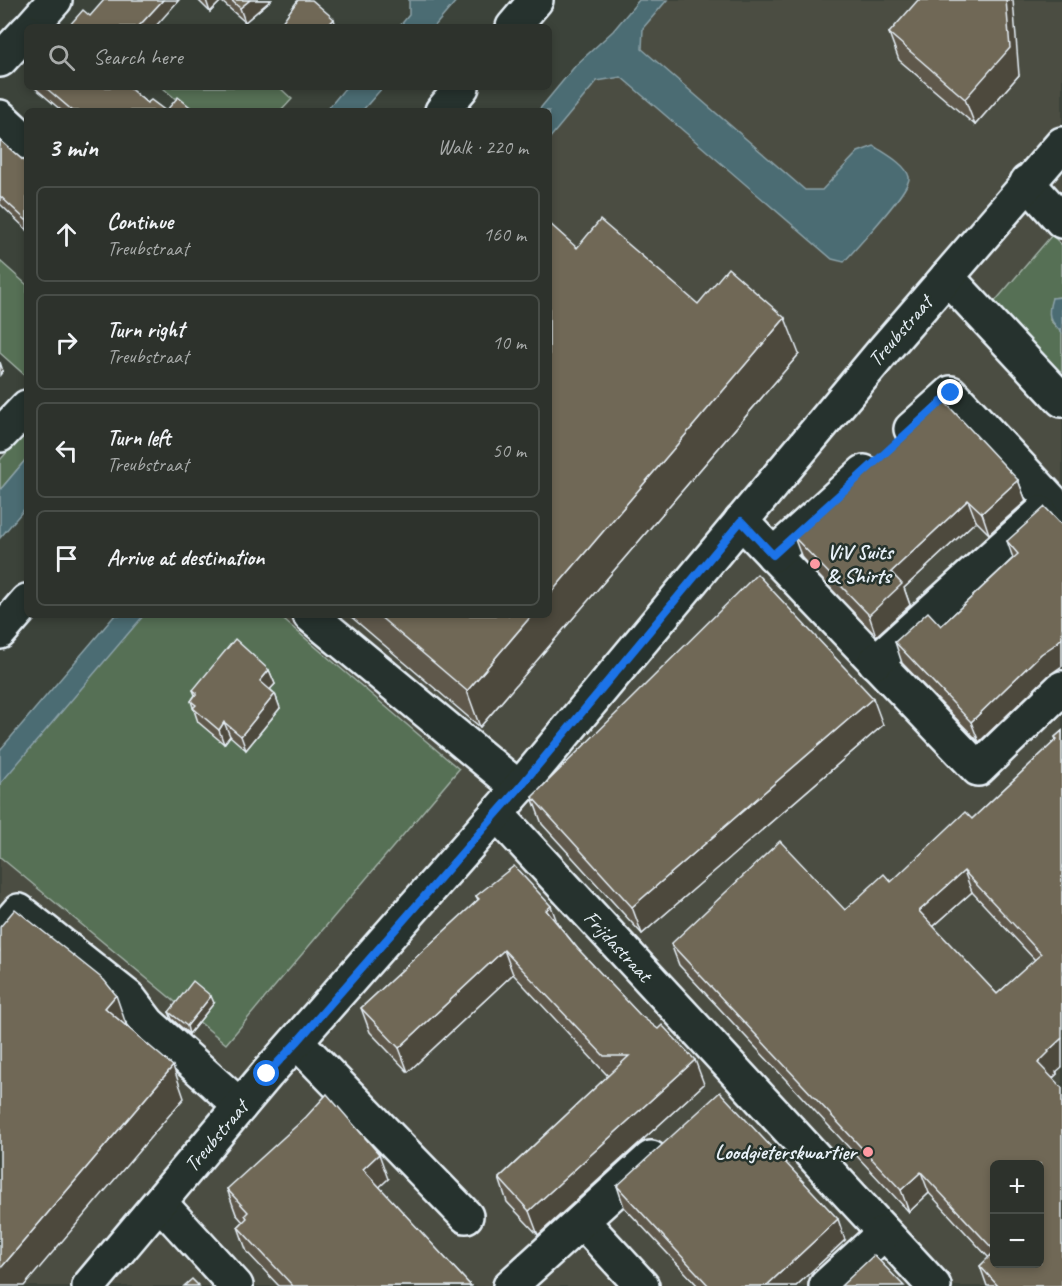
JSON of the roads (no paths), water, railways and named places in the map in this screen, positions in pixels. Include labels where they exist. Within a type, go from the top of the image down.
[{"type":"street","points":[[34,24],[55,0]]},
{"type":"street","points":[[516,24],[536,0]]},
{"type":"street","points":[[0,60],[24,34]]},
{"type":"street","points":[[444,108],[460,90]]},
{"type":"street","points":[[0,117],[24,139]]},
{"type":"street","name":"Treubstraat","points":[[89,1286],[267,1074],[497,814],[741,521],[1062,144]]},
{"type":"street","points":[[1027,183],[1062,221]]},
{"type":"street","points":[[947,277],[1062,400]]},
{"type":"street","points":[[773,555],[951,393],[1057,507],[875,662]]},
{"type":"street","points":[[0,435],[24,409]]},
{"type":"street","points":[[741,521],[978,770],[1062,688]]},
{"type":"street","points":[[0,632],[24,604]]},
{"type":"street","points":[[314,618],[519,788]]},
{"type":"street","name":"Frijdastraat","points":[[497,814],[731,1085],[884,1233],[934,1286]]},
{"type":"street","points":[[0,933],[19,911],[129,998],[148,1023],[240,1106]]},
{"type":"street","points":[[297,1042],[466,1216]]},
{"type":"street","points":[[522,1282],[582,1221],[669,1141]]},
{"type":"street","points":[[160,1203],[236,1286]]},
{"type":"street","points":[[582,1221],[642,1286]]},
{"type":"street","points":[[826,1286],[884,1233]]},
{"type":"water","points":[[409,0],[457,0],[437,24],[402,24],[409,15]]},
{"type":"water","points":[[639,0],[667,0],[643,28],[642,49],[805,190],[822,190],[858,152],[874,146],[904,168],[909,177],[908,184],[882,219],[844,262],[832,259],[621,77],[597,81],[552,135],[552,108],[540,108],[576,65],[613,31]]},
{"type":"water","points":[[344,90],[380,90],[365,108],[328,108]]},
{"type":"water","points":[[1062,297],[1062,333],[1052,321],[1049,310],[1052,298]]},
{"type":"water","points":[[24,462],[24,510],[0,538],[0,490]]},
{"type":"water","points":[[112,618],[141,618],[0,784],[0,750]]},
{"type":"place","name":"ViV Suits & Shirts","points":[[815,564]]},
{"type":"place","name":"Loodgieterskwartier","points":[[868,1152]]}]
